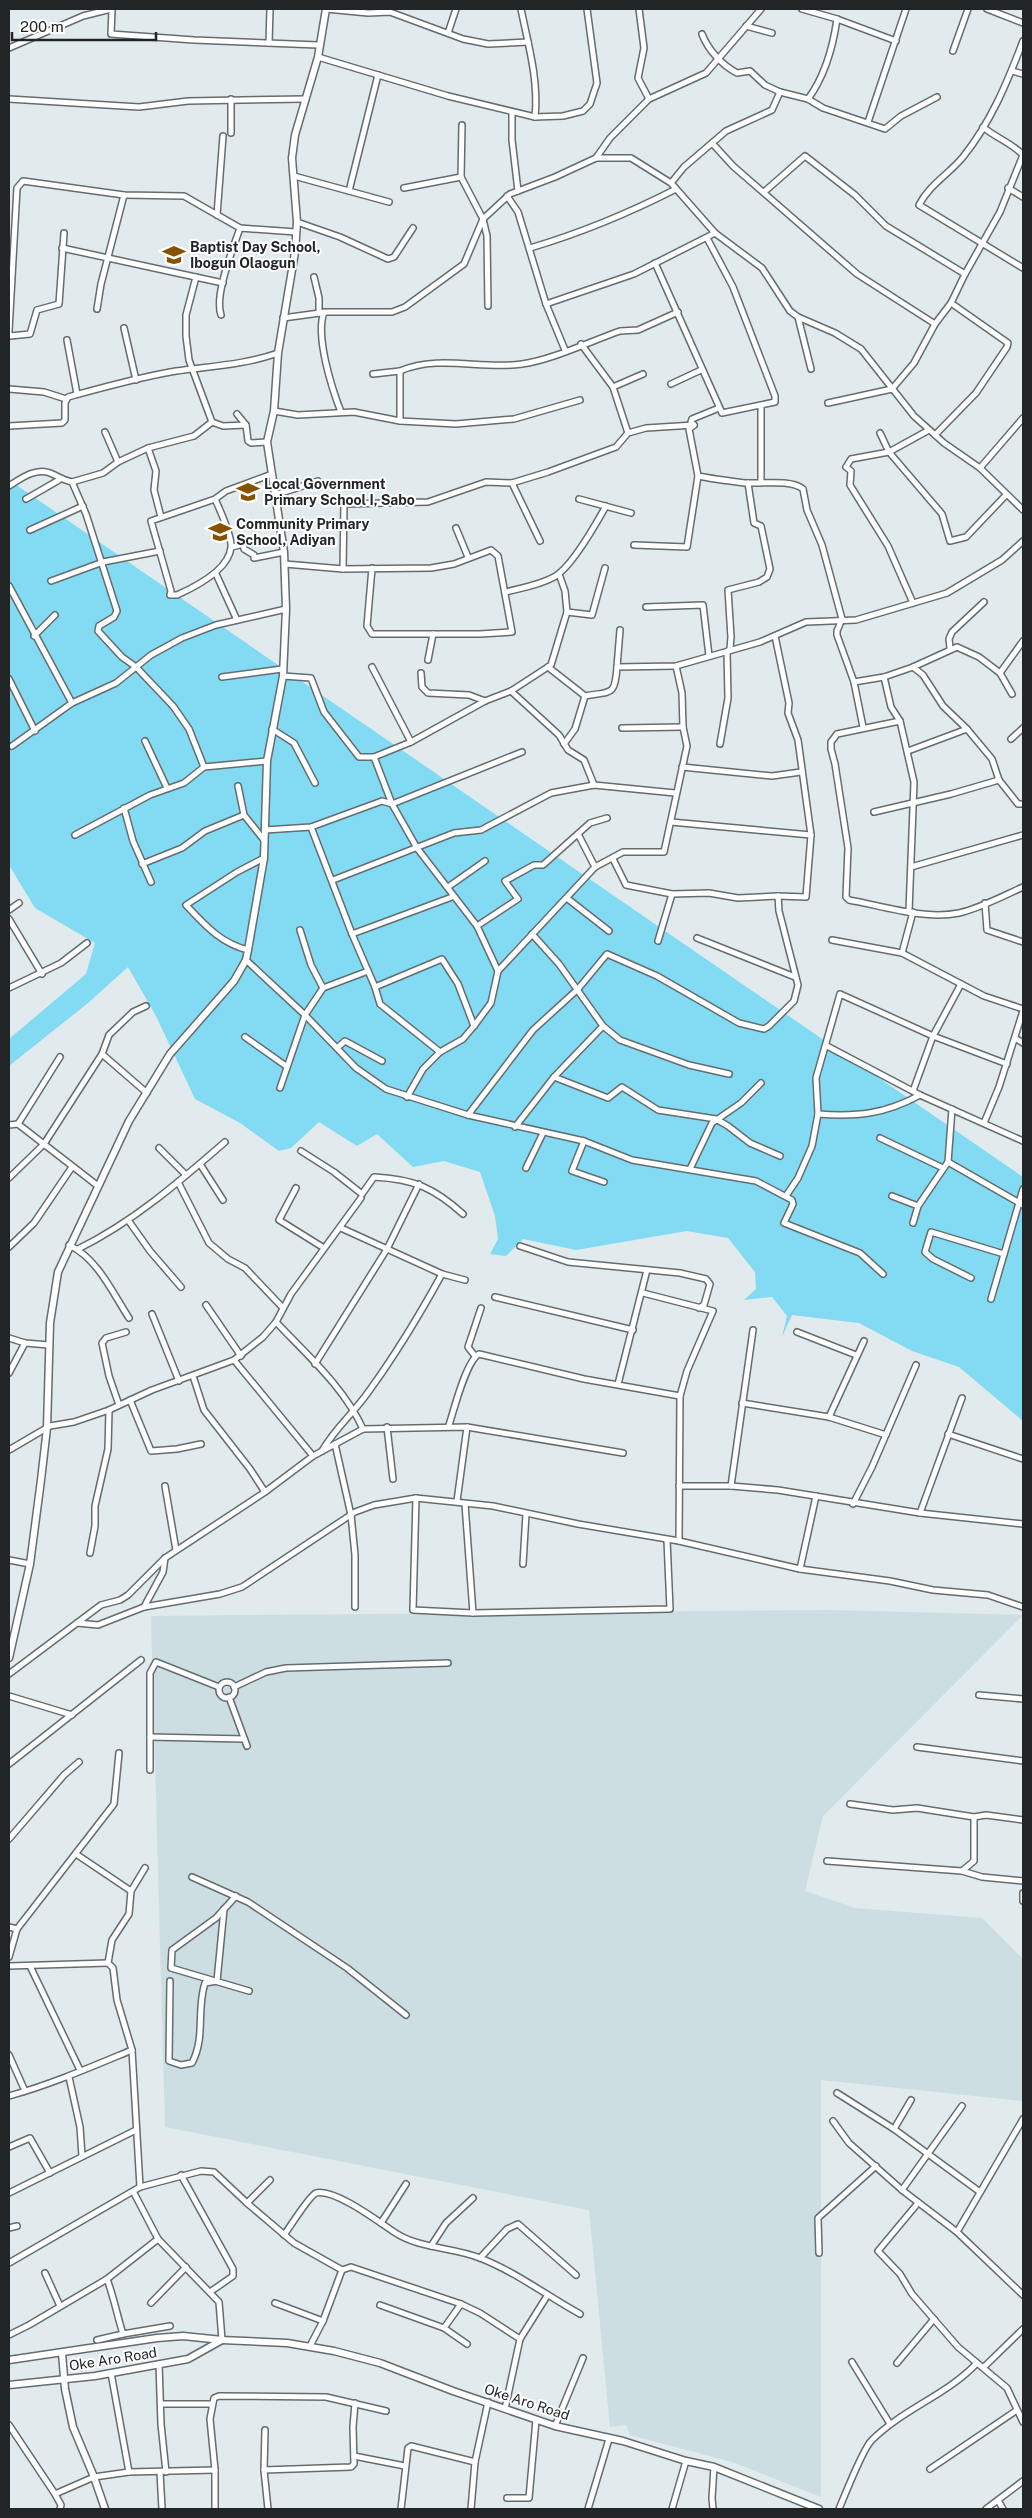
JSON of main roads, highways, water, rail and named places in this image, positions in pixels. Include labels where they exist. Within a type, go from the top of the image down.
[{"type":"main road","points":[[9,1658],[30,1564],[47,1428],[49,1345],[56,1281],[69,1244],[129,1121],[170,1054],[234,981],[246,960],[248,950],[264,858],[266,761],[283,676],[286,609],[284,552],[267,442],[274,411],[278,353],[295,252],[297,222],[292,158],[295,135],[318,57],[318,45],[326,9]]},
{"type":"main road","name":"Oke Aro Road","points":[[9,2360],[157,2338],[194,2336],[222,2340],[274,2342],[310,2346],[380,2363],[555,2426],[714,2467],[819,2509]]},
{"type":"main road","name":"Oke Aro Road","points":[[9,2385],[111,2373],[188,2358],[222,2340]]},
{"type":"main road","points":[[62,2352],[64,2379],[73,2427],[94,2476],[104,2509]]},
{"type":"place","name":"Baptist Day School, Ibogun Olaogun","points":[[174,255]]},
{"type":"place","name":"Local Government Primary School I, Sabo","points":[[248,492]]},
{"type":"place","name":"Community Primary School, Adiyan","points":[[220,532]]}]
